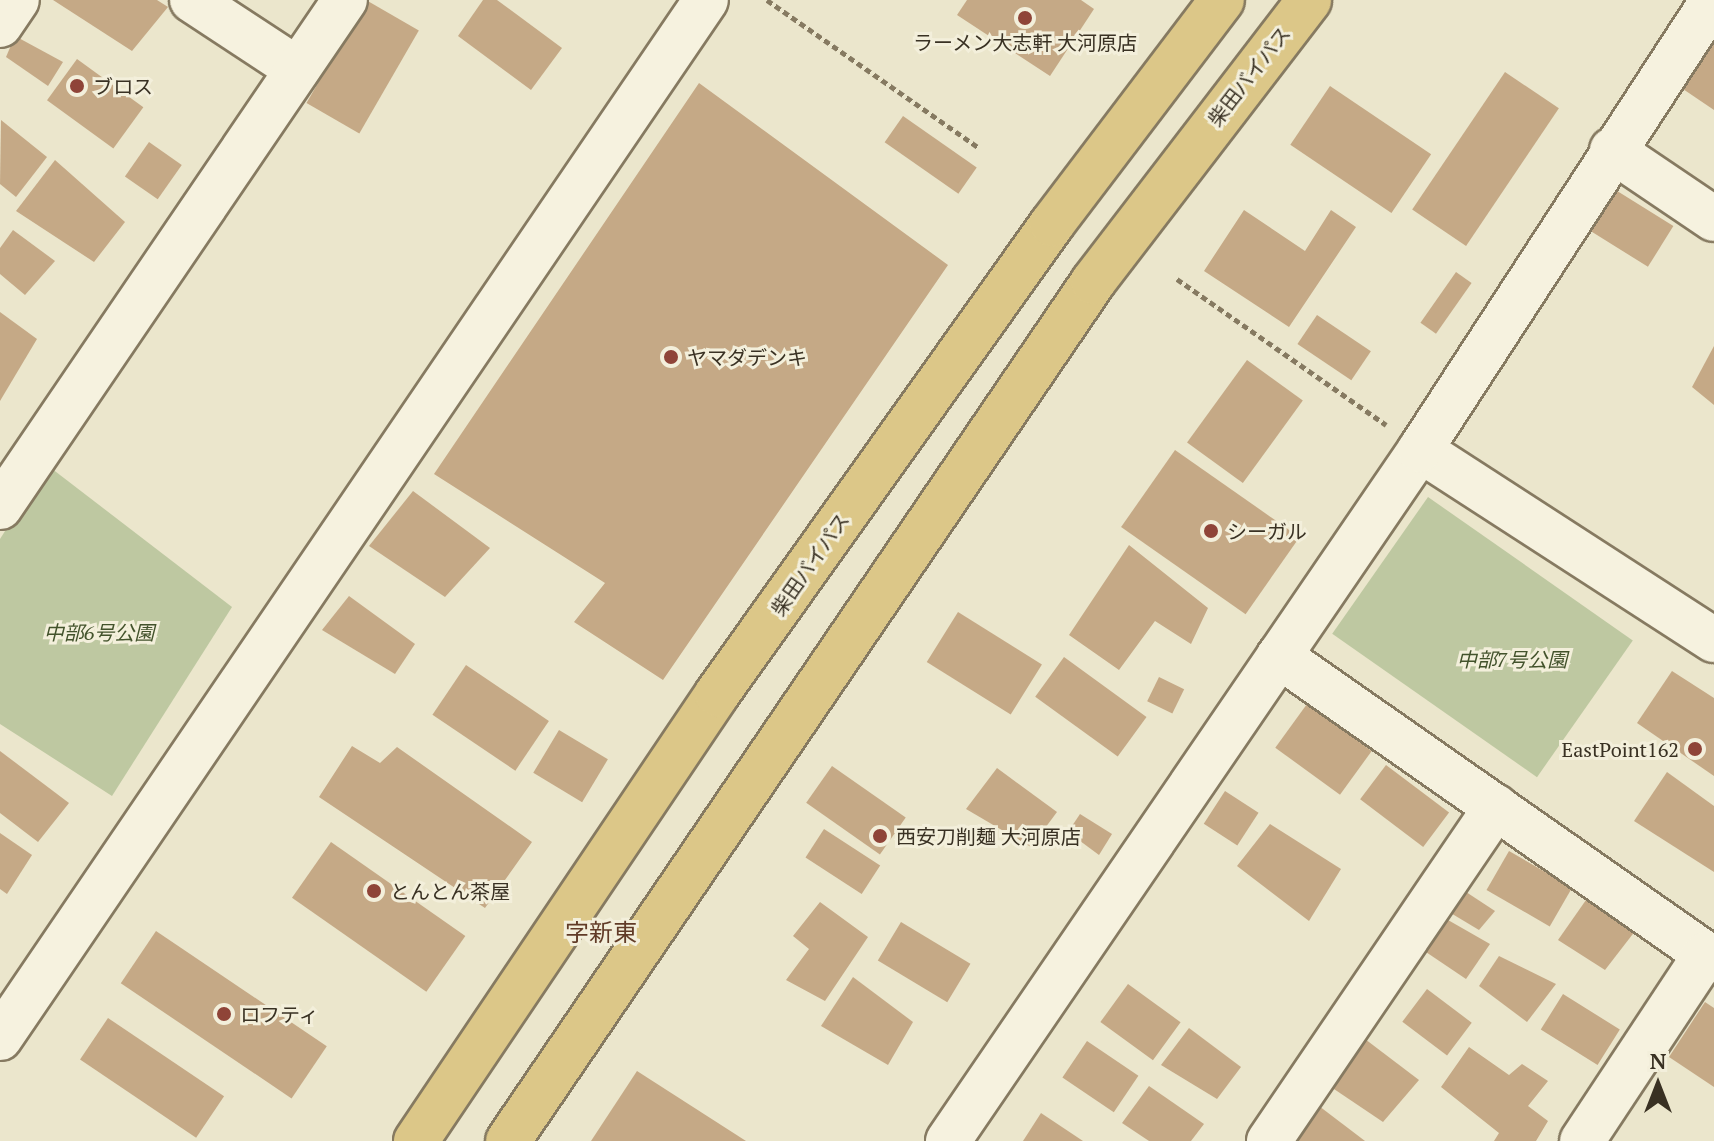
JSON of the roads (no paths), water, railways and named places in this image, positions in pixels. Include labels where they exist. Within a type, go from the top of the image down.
[{"type":"highway","name":"柴田バイパス","points":[[416,1141],[717,694],[1052,224],[1222,0]]},
{"type":"highway","name":"柴田バイパス","points":[[508,1141],[1093,282],[1309,0]]},
{"type":"street","points":[[0,25],[17,0]]},
{"type":"street","points":[[192,0],[297,69]]},
{"type":"street","points":[[0,507],[345,0]]},
{"type":"street","points":[[0,1038],[706,0]]},
{"type":"street","points":[[948,1141],[1420,450],[1612,150],[1713,0]]},
{"type":"street","points":[[1612,150],[1714,219]]},
{"type":"street","points":[[1420,450],[1714,640]]},
{"type":"street","points":[[1279,656],[1710,957],[1582,1141]]},
{"type":"street","points":[[1269,1141],[1496,807]]},
{"type":"place","name":"ラーメン大志軒 大河原店","points":[[1025,18]]},
{"type":"place","name":"ブロス","points":[[77,86]]},
{"type":"place","name":"ヤマダデンキ","points":[[671,357]]},
{"type":"place","name":"シーガル","points":[[1211,531]]},
{"type":"place","name":"EastPoint162","points":[[1695,749]]},
{"type":"place","name":"西安刀削麺 大河原店","points":[[880,836]]},
{"type":"place","name":"とんとん茶屋","points":[[374,891]]},
{"type":"place","name":"ロフティ","points":[[224,1014]]},
{"type":"district","name":"字新東","points":[[601,933]]},
{"type":"park label","name":"中部6号公園","points":[[99,632]]},
{"type":"park label","name":"中部7号公園","points":[[1512,659]]}]
